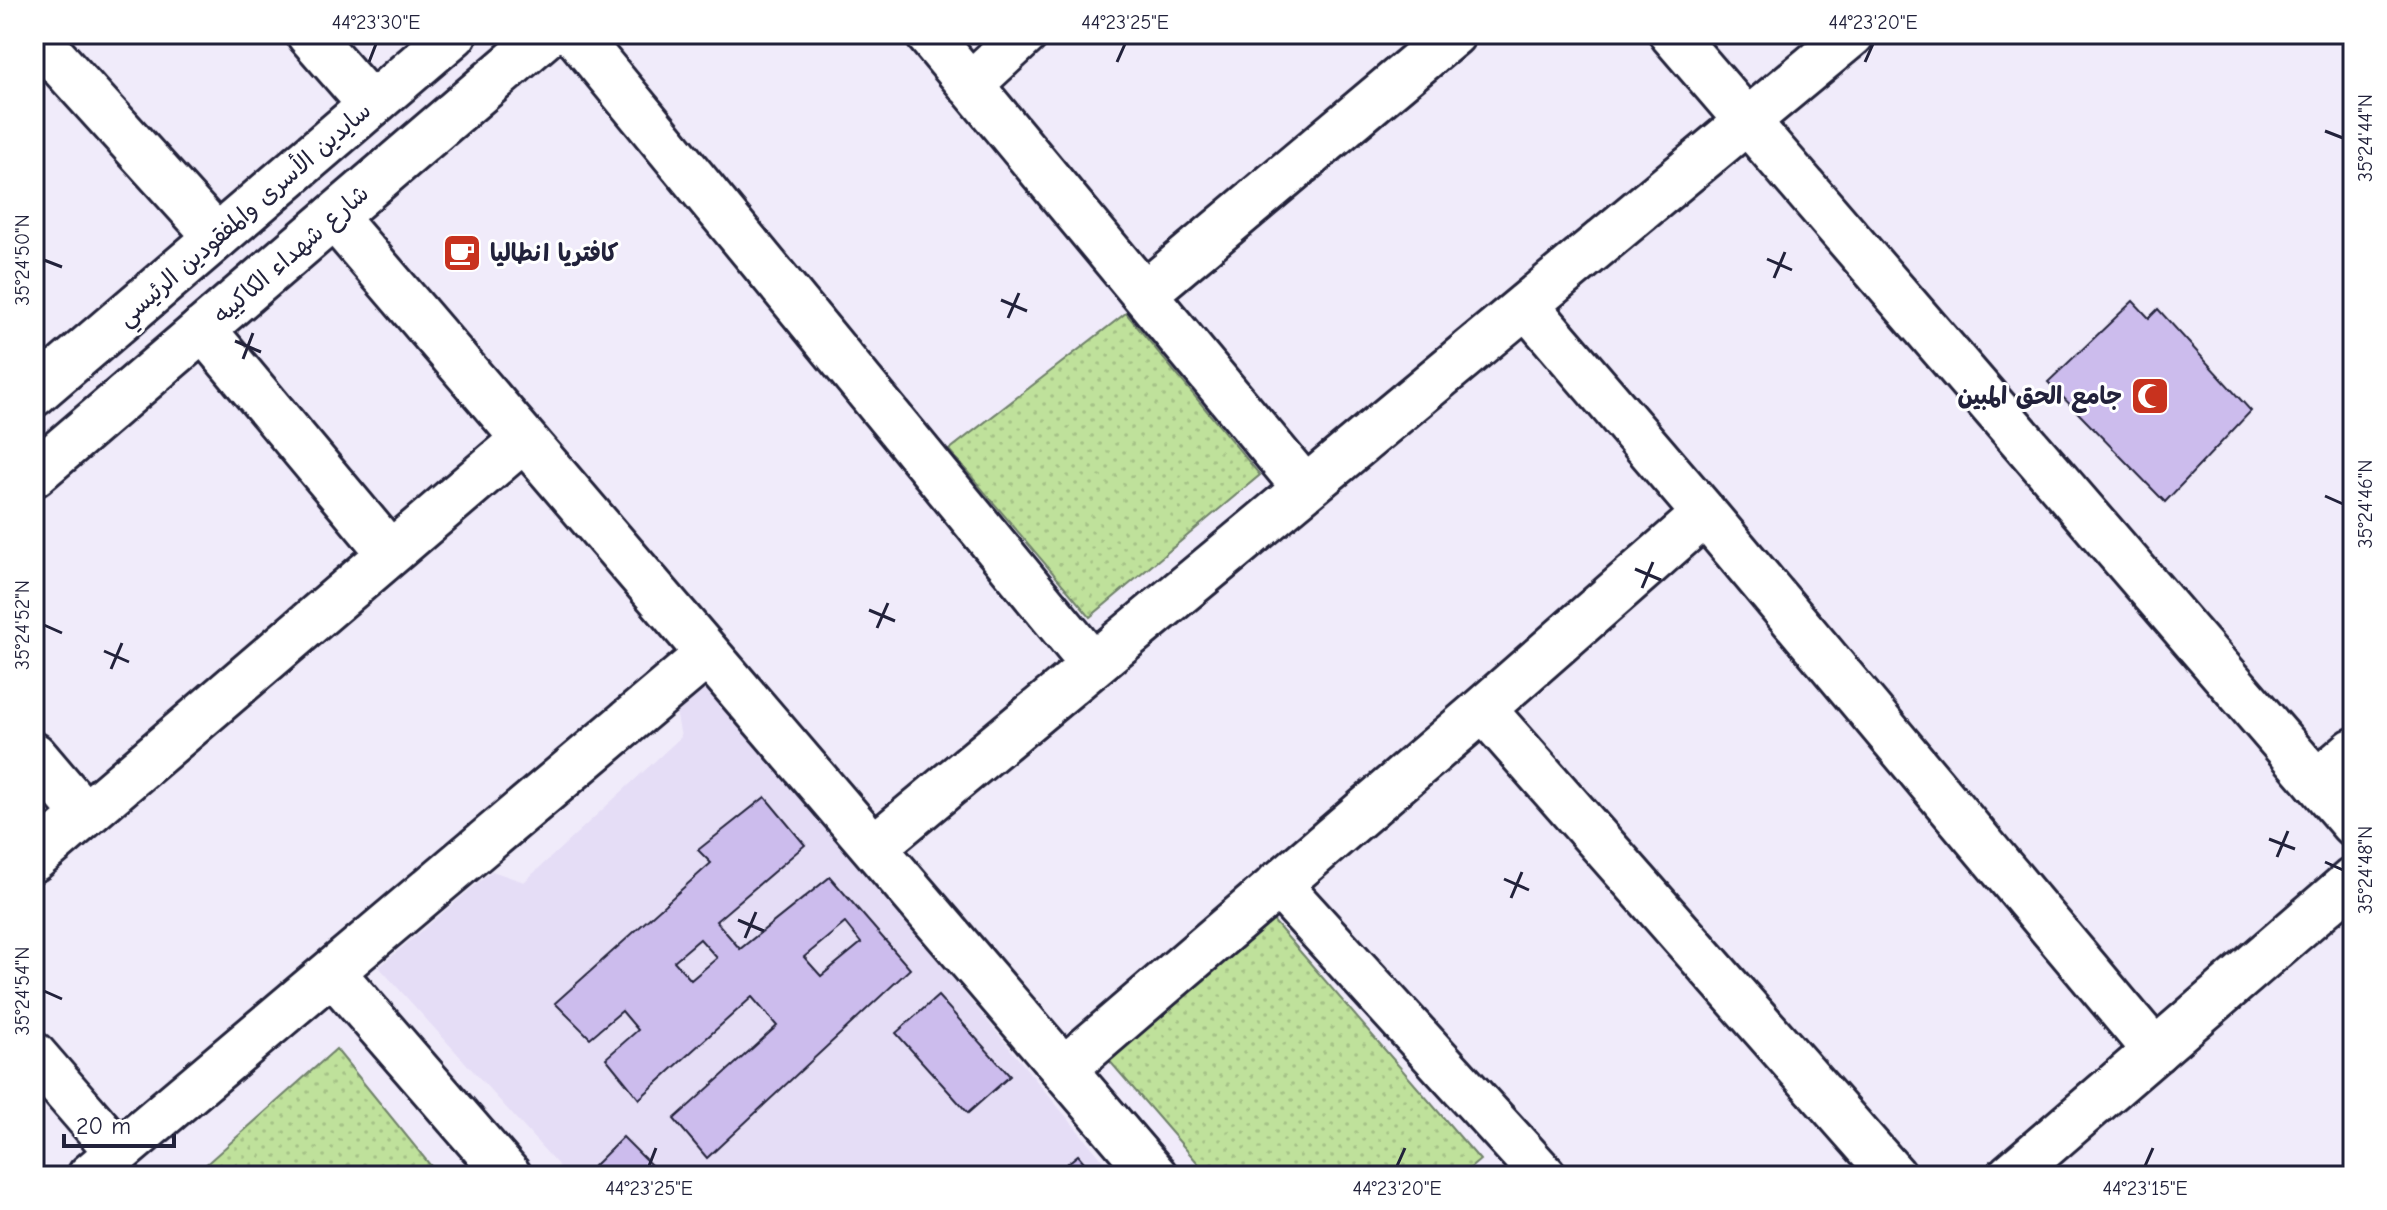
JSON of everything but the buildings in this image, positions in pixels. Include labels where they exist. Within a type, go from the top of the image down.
[{"type":"street","points":[[309,34],[371,105]]},
{"type":"street","name":"سايدين الأسرى والمفقودين الرئيسي","points":[[39,380],[217,237],[454,34]]},
{"type":"street","name":"شارع شهداء الكاكييه","points":[[34,474],[547,34]]},
{"type":"street","points":[[575,34],[1093,665]]},
{"type":"street","points":[[928,34],[1305,488]]},
{"type":"street","points":[[970,85],[1025,34]]},
{"type":"street","points":[[1144,294],[1453,34]]},
{"type":"street","points":[[1672,34],[2353,824]]},
{"type":"street","points":[[874,847],[1852,34]]},
{"type":"street","points":[[34,35],[217,237]]},
{"type":"street","points":[[334,217],[1155,1176]]},
{"type":"street","points":[[1526,305],[2155,1051]]},
{"type":"street","points":[[203,329],[390,553]]},
{"type":"street","points":[[34,859],[524,439]]},
{"type":"street","points":[[1064,1069],[1705,514]]},
{"type":"street","points":[[34,1055],[104,1164],[708,654]]},
{"type":"street","points":[[1483,709],[1894,1176]]},
{"type":"street","points":[[2317,782],[2353,751]]},
{"type":"street","points":[[34,755],[85,815]]},
{"type":"street","points":[[2010,1176],[2353,880]]},
{"type":"street","points":[[1278,884],[1533,1172]]},
{"type":"street","points":[[332,972],[509,1176]]},
{"type":"shaded area","points":[[708,681],[1116,1176],[568,1176],[379,967],[492,871],[524,882],[681,737],[676,711]]},
{"type":"green space","points":[[1126,313],[1260,475],[1090,617],[949,450]]},
{"type":"green space","points":[[1265,911],[1480,1160],[1461,1176],[1209,1176],[1101,1051]]},
{"type":"green space","points":[[336,1049],[439,1176],[193,1176]]},
{"type":"place","name":"كافتريا انطاليا","points":[[462,253]]},
{"type":"place","name":"جامع الحق المبين","points":[[2150,396]]}]
